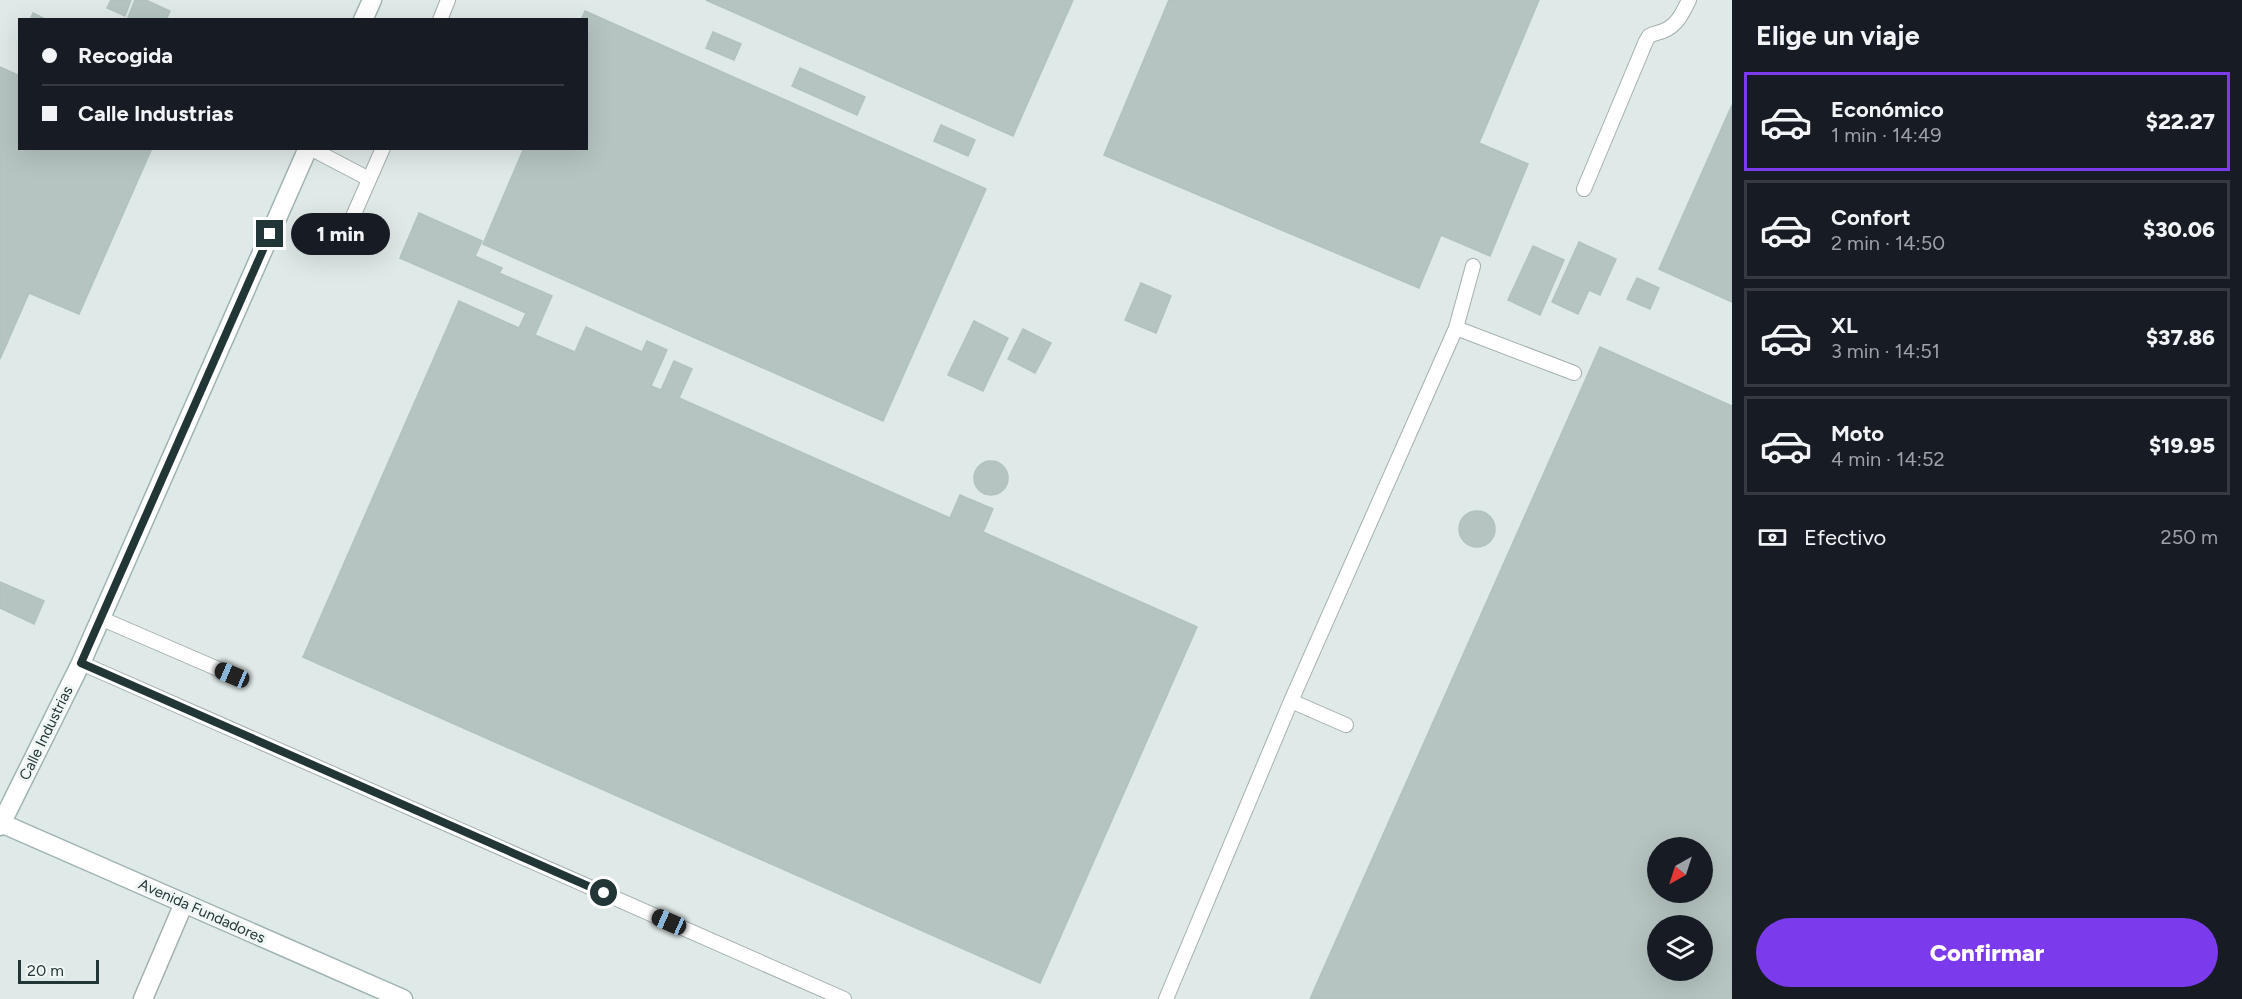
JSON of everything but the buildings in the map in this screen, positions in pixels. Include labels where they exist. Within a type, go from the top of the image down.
[{"type":"street","points":[[364,18],[372,0]]},
{"type":"street","name":"Calle Industrias","points":[[1,825],[81,663],[308,150]]},
{"type":"street","name":"Avenida Fundadores","points":[[1,825],[403,999]]},
{"type":"street","points":[[143,999],[184,903]]},
{"type":"lane","points":[[441,18],[448,0]]},
{"type":"lane","points":[[1584,189],[1646,41],[1649,36],[1665,31],[1674,24],[1682,16],[1689,0]]},
{"type":"lane","points":[[313,150],[369,178]]},
{"type":"lane","points":[[340,246],[381,150]]},
{"type":"lane","points":[[1166,999],[1291,701],[1456,328],[1473,266]]},
{"type":"lane","points":[[1456,328],[1574,373]]},
{"type":"lane","points":[[100,618],[232,675]]},
{"type":"lane","points":[[81,663],[844,999]]},
{"type":"lane","points":[[1291,701],[1346,725]]},
{"type":"route","points":[[270,234],[81,663],[604,893]]}]
